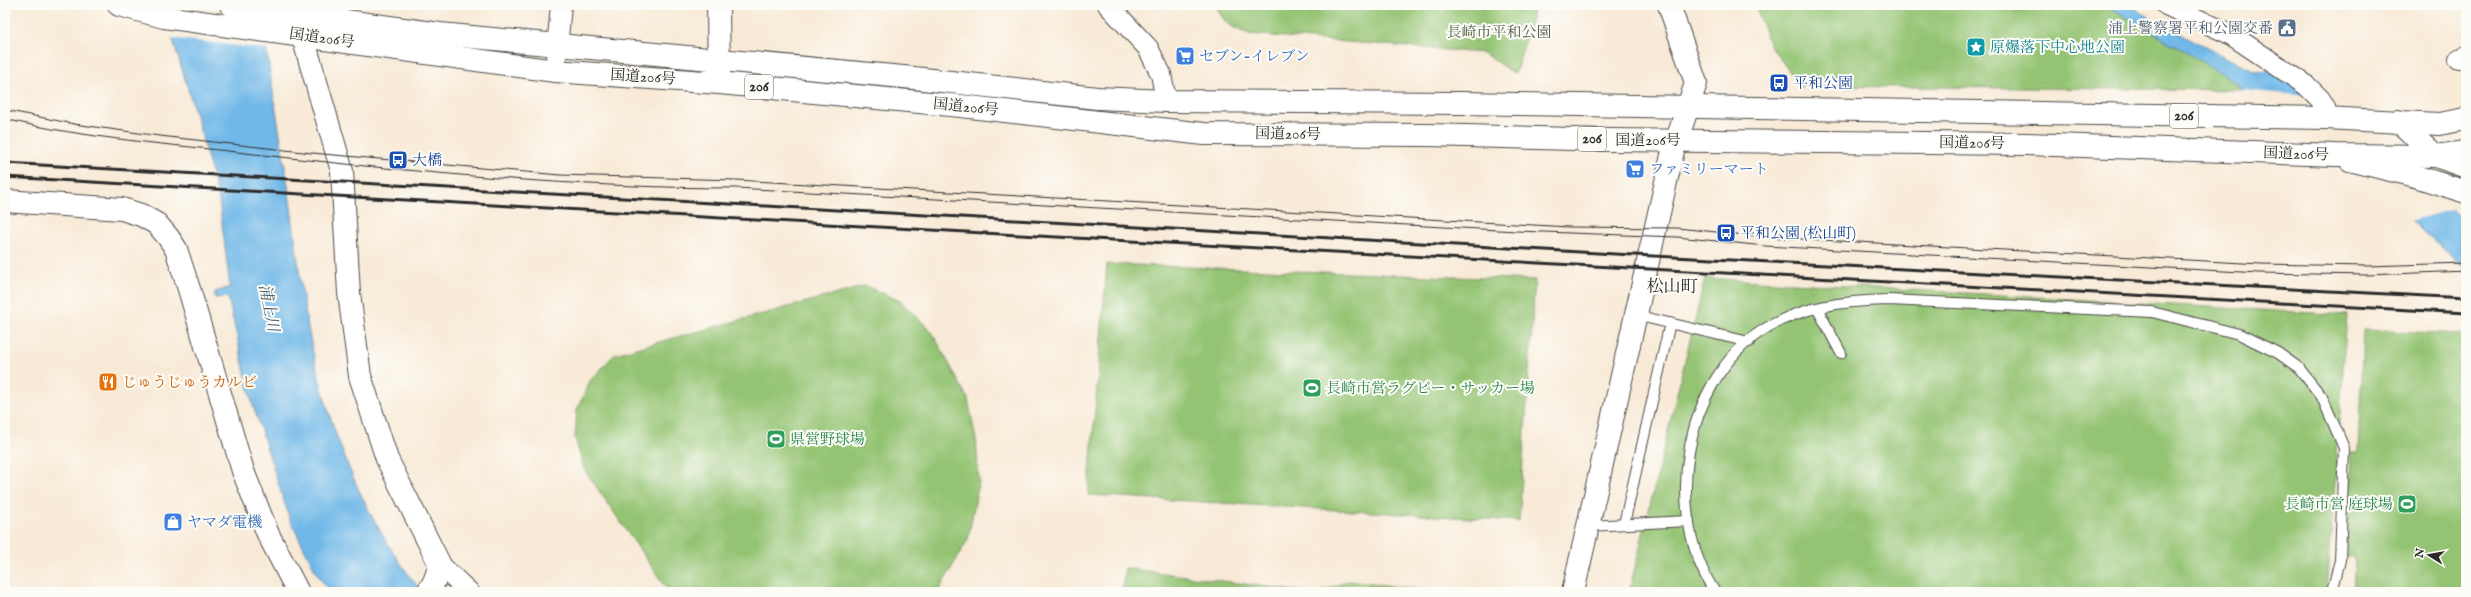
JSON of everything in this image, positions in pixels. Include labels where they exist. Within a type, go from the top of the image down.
[{"type":"main road","name":"国道206号","points":[[119,5],[164,17],[269,21],[301,18],[440,34],[1097,98],[1166,101],[2325,118],[2439,124],[2466,119]]},
{"type":"main road","name":"国道206号","points":[[231,5],[269,21]]},
{"type":"main road","points":[[718,5],[719,83]]},
{"type":"main road","points":[[1573,592],[1676,139],[1696,83],[1669,5]]},
{"type":"main road","name":"国道206号","points":[[301,18],[555,71],[719,83],[961,106],[1204,134],[1428,135],[2027,144],[2335,155],[2436,156],[2466,152]]},
{"type":"main road","points":[[301,18],[342,171],[349,293],[360,376],[387,459],[434,580]]},
{"type":"main road","points":[[2398,121],[2436,156],[2466,166]]},
{"type":"main road","points":[[2335,155],[2466,192]]},
{"type":"main road","points":[[5,201],[122,208],[142,214],[157,224],[168,237],[176,250],[189,289],[243,471],[268,534],[298,592]]},
{"type":"street","points":[[555,71],[561,5]]},
{"type":"street","points":[[1108,5],[1148,48],[1161,74],[1166,101]]},
{"type":"street","points":[[2166,5],[2230,34],[2306,85],[2322,103],[2325,118]]},
{"type":"street","points":[[434,580],[469,592]]},
{"type":"lane","points":[[1715,592],[1701,562],[1689,520],[1686,475],[1687,454],[1694,426],[1720,374],[1737,352],[1749,342],[1763,331],[1793,315],[1847,301],[1888,300],[2152,312],[2239,334],[2278,353],[2299,368],[2322,396],[2344,448],[2340,560],[2332,592]]},
{"type":"lane","points":[[1817,308],[1841,353]]},
{"type":"lane","points":[[1635,315],[1749,342]]},
{"type":"lane","points":[[1624,524],[1670,323]]},
{"type":"lane","points":[[1588,526],[1689,520]]},
{"type":"green space","name":"長崎市平和公園","points":[[1216,5],[1533,5],[1532,20],[1515,74],[1483,53],[1249,34],[1228,24],[1222,17]]},
{"type":"green space","name":"原爆落下中心地公園","points":[[1755,5],[2106,5],[2185,50],[2226,76],[2242,90],[1800,86],[1770,45]]},
{"type":"green space","name":"長崎市営ラグビー・サッカー場","points":[[1107,264],[1535,280],[1519,521],[1088,495]]},
{"type":"green space","points":[[1705,278],[2347,315],[2327,592],[1629,592]]},
{"type":"green space","name":"県営野球場","points":[[866,286],[900,301],[932,332],[968,399],[976,440],[979,481],[968,539],[938,592],[669,592],[584,469],[575,438],[577,410],[590,381],[615,354]]},
{"type":"green space","name":"長崎市営 庭球場","points":[[2363,330],[2466,334],[2466,592],[2353,592],[2355,556],[2347,555],[2351,452],[2358,452]]},
{"type":"green space","points":[[1125,568],[1305,592],[1122,592]]},
{"type":"green space","points":[[1350,580],[1434,592],[1321,592]]},
{"type":"water","name":"浦上川","points":[[260,5],[306,315],[326,402],[350,470],[365,502],[401,563],[422,592],[330,592],[317,574],[290,520],[251,399],[228,297],[215,298],[215,292],[230,287],[219,200],[198,122],[172,37]]},
{"type":"water","points":[[2106,5],[2132,5],[2142,13],[2254,72],[2277,71],[2446,203],[2466,223],[2466,270],[2409,219],[2357,188],[2226,76]]},
{"type":"pier","points":[[176,5],[262,5],[267,49],[170,38]]},
{"type":"pier","points":[[2239,90],[2312,96],[2454,209],[2409,221],[2356,189]]},
{"type":"tram line","points":[[5,110],[74,124],[160,136],[312,153],[560,175],[736,180],[1569,227],[1677,228],[1766,237],[2261,264],[2366,266],[2466,263]]},
{"type":"tram line","points":[[5,119],[66,132],[129,140],[434,173],[554,182],[736,188],[1516,231],[1677,237],[1765,246],[2260,273],[2367,275],[2466,271]]},
{"type":"railway","points":[[5,163],[1615,254],[2466,298]]},
{"type":"railway","points":[[5,177],[1001,234],[2466,313]]},
{"type":"place","name":"浦上警察署平和公園交番","points":[[2287,28]]},
{"type":"place","name":"原爆落下中心地公園","points":[[1976,47]]},
{"type":"place","name":"セブン-イレブン","points":[[1185,56]]},
{"type":"place","name":"平和公園","points":[[1779,83]]},
{"type":"place","name":"大橋","points":[[398,160]]},
{"type":"place","name":"ファミリーマート","points":[[1635,169]]},
{"type":"place","name":"平和公園 (松山町)","points":[[1726,233]]},
{"type":"place","name":"じゅうじゅうカルビ","points":[[108,382]]},
{"type":"place","name":"長崎市営ラグビー・サッカー場","points":[[1312,388]]},
{"type":"place","name":"県営野球場","points":[[776,439]]},
{"type":"place","name":"長崎市営 庭球場","points":[[2407,504]]},
{"type":"place","name":"ヤマダ電機","points":[[173,522]]},
{"type":"district","name":"松山町","points":[[1672,287]]}]
